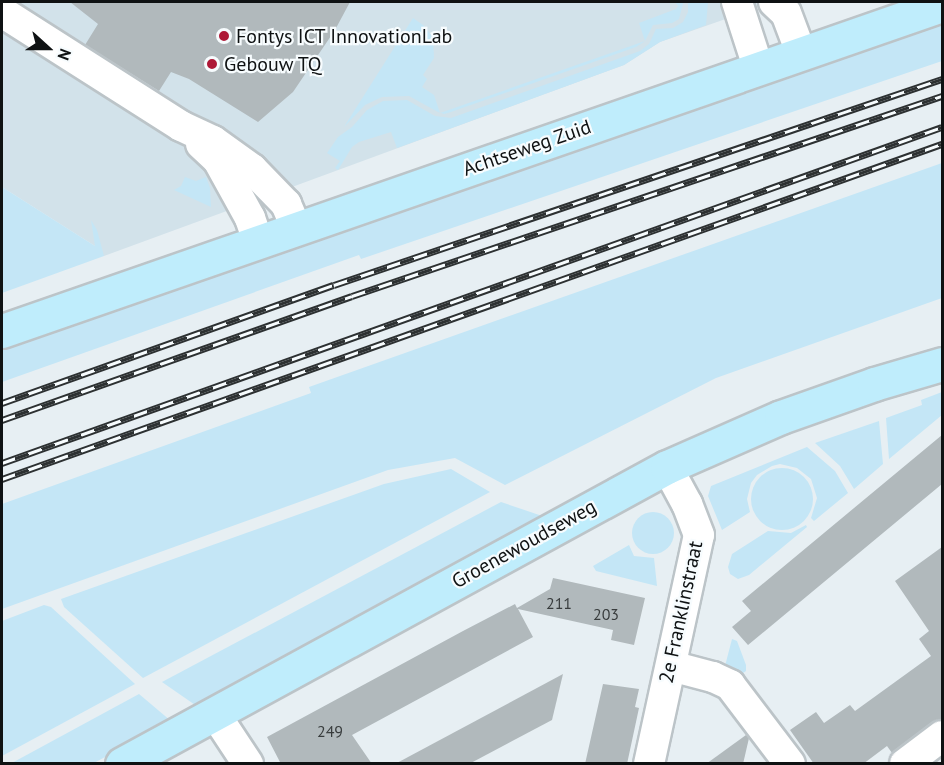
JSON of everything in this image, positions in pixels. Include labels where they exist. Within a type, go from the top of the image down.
[{"type":"street","points":[[737,2],[758,67]]},
{"type":"street","points":[[774,2],[786,13],[801,53]]},
{"type":"street","name":"Achtseweg Zuid","points":[[2,331],[942,5]]},
{"type":"street","points":[[2,12],[181,126],[213,141],[252,169],[286,204],[296,228]]},
{"type":"street","points":[[181,126],[218,160],[250,218],[258,241]]},
{"type":"street","name":"Groenewoudseweg","points":[[122,764],[667,466],[781,417],[874,384],[942,364]]},
{"type":"street","name":"2e Franklinstraat","points":[[649,764],[699,535],[687,504],[667,466]]},
{"type":"street","points":[[671,666],[713,677],[730,685],[790,764]]},
{"type":"street","points":[[215,714],[248,764]]},
{"type":"street","points":[[905,764],[942,736]]},
{"type":"shaded area","points":[[2,2],[774,2],[660,42],[624,65],[104,256],[98,254],[95,246],[2,187]]},
{"type":"shaded area","points":[[675,2],[682,2],[679,19],[672,23],[653,25],[645,41],[639,23],[676,9],[678,6]]},
{"type":"shaded area","points":[[688,2],[708,2],[706,25],[660,42],[624,65],[397,148],[391,132],[359,142],[352,147],[338,170],[335,168],[340,161],[327,153],[338,137],[352,127],[367,110],[383,101],[407,100],[435,116],[451,118],[640,51],[649,44],[656,29],[673,28],[683,22],[688,12]]},
{"type":"shaded area","points":[[942,17],[942,61],[361,259],[359,255],[2,382],[2,344]]},
{"type":"shaded area","points":[[413,18],[423,25],[433,37],[434,58],[423,75],[427,79],[422,87],[434,95],[440,113],[409,96],[382,97],[365,105],[344,127]]},
{"type":"shaded area","points":[[645,41],[636,47],[448,113],[440,113]]},
{"type":"shaded area","points":[[942,163],[942,298],[716,378],[505,485],[455,458],[388,470],[2,609],[2,504],[311,393],[309,387]]},
{"type":"shaded area","points":[[185,177],[196,181],[206,177],[210,188],[211,207],[174,190],[181,186]]},
{"type":"shaded area","points":[[2,187],[95,246],[91,220],[97,230],[104,256],[2,293]]},
{"type":"shaded area","points":[[942,392],[942,415],[889,459],[886,418],[922,405],[921,400]]},
{"type":"shaded area","points":[[879,421],[883,464],[854,489],[840,466],[815,443]]},
{"type":"shaded area","points":[[807,447],[835,471],[848,493],[814,521],[811,518],[817,498],[811,479],[797,468],[780,464],[772,466],[757,475],[751,483],[747,499],[750,512],[722,530],[708,496],[711,486]]},
{"type":"shaded area","points":[[776,468],[788,468],[800,473],[808,481],[813,499],[808,517],[800,525],[788,530],[776,530],[764,525],[756,517],[751,505],[751,493],[756,481],[764,473]]},
{"type":"shaded area","points":[[451,469],[490,492],[143,678],[64,607],[61,599],[384,484]]},
{"type":"shaded area","points":[[501,502],[548,518],[198,707],[162,682]]},
{"type":"shaded area","points":[[653,512],[668,518],[674,533],[668,548],[653,554],[638,548],[632,533],[638,518]]},
{"type":"shaded area","points":[[806,525],[807,527],[749,575],[738,579],[730,574],[728,567],[732,554],[768,531],[791,533]]},
{"type":"shaded area","points":[[629,545],[634,556],[654,558],[657,586],[596,571],[593,566]]},
{"type":"shaded area","points":[[44,605],[51,607],[135,684],[2,756],[2,621]]},
{"type":"shaded area","points":[[732,639],[737,641],[746,665],[746,671],[736,678],[725,666]]},
{"type":"shaded area","points":[[139,694],[171,721],[94,763],[10,764]]},
{"type":"building","name":"Gebouw TQ","points":[[70,2],[350,2],[335,30],[293,92],[258,122],[189,79],[171,72],[159,91],[85,45],[98,24]]},
{"type":"building","points":[[942,435],[942,484],[748,645],[732,627],[751,611],[742,601]]},
{"type":"building","points":[[942,547],[942,719],[932,722],[892,753],[887,746],[863,764],[814,764],[790,730],[816,712],[824,723],[850,705],[855,711],[931,656],[919,639],[929,631],[895,581]]},
{"type":"building","points":[[553,578],[645,598],[634,645],[611,640],[613,630],[518,609],[533,637],[352,735],[372,764],[281,764],[267,737],[515,604],[517,608],[550,589]]},
{"type":"building","points":[[563,674],[552,720],[469,764],[395,764]]},
{"type":"building","points":[[603,684],[639,689],[635,707],[639,708],[627,764],[585,764]]},
{"type":"building","points":[[746,735],[749,738],[743,764],[706,764]]},
{"type":"railway","points":[[2,403],[334,285],[942,79]]},
{"type":"railway","points":[[2,420],[352,296],[942,96]]},
{"type":"railway","points":[[2,463],[942,127]]},
{"type":"railway","points":[[2,479],[942,144]]},
{"type":"place","name":"Fontys ICT InnovationLab","points":[[224,36]]},
{"type":"place","name":"Gebouw TQ","points":[[212,64]]}]
